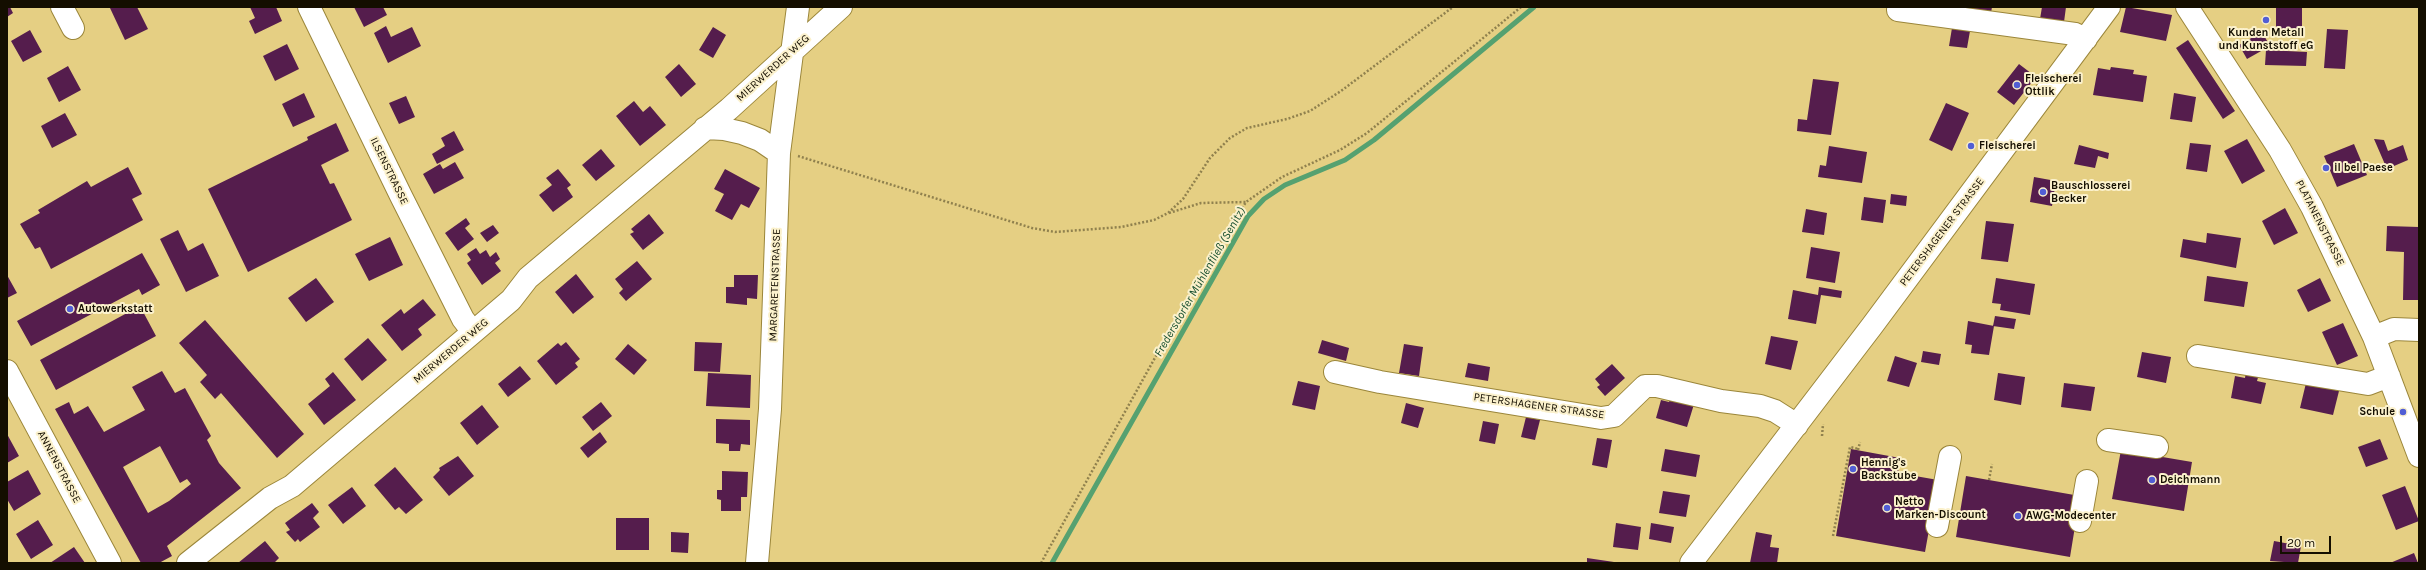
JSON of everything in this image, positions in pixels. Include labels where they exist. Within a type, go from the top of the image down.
[{"type":"street","points":[[62,7],[74,28]]},
{"type":"street","name":"ILSENSTRASSE","points":[[309,7],[400,196],[463,319],[473,332]]},
{"type":"street","name":"MARGARETENSTRASSE","points":[[757,563],[770,409],[779,153],[798,7]]},
{"type":"street","name":"MIERWERDER WEG","points":[[188,563],[270,498],[292,486],[511,300],[528,278],[793,52],[841,7]]},
{"type":"street","name":"PETERSHAGENER STRASSE","points":[[1691,563],[1797,425],[2109,7]]},
{"type":"street","name":"PLATANENSTRASSE","points":[[2187,7],[2294,174],[2338,258],[2374,337],[2419,456]]},
{"type":"street","points":[[1898,10],[2075,34],[2086,39]]},
{"type":"street","points":[[704,128],[724,129],[742,133],[760,140],[779,153]]},
{"type":"street","points":[[2374,337],[2394,330],[2419,330]]},
{"type":"street","points":[[2198,356],[2368,384],[2389,376]]},
{"type":"street","name":"ANNENSTRASSE","points":[[7,371],[110,563]]},
{"type":"street","name":"PETERSHAGENER STRASSE","points":[[1335,372],[1380,382],[1601,418],[1614,416],[1645,386],[1657,386],[1721,401],[1760,406],[1776,411],[1797,425]]},
{"type":"street","points":[[2108,440],[2157,447]]},
{"type":"street","points":[[1937,526],[1950,457]]},
{"type":"street","points":[[2080,521],[2087,481]]},
{"type":"path","points":[[1168,213],[1183,199],[1210,158],[1230,138],[1247,128],[1287,119],[1310,111],[1341,92],[1453,7]]},
{"type":"path","points":[[1041,563],[1211,257],[1246,202],[1282,177],[1340,150],[1367,133],[1521,7]]},
{"type":"path","points":[[779,153],[794,154],[1032,228],[1055,232],[1121,227],[1154,220],[1168,213],[1201,203],[1246,202]]},
{"type":"path","points":[[1833,536],[1850,447],[1858,450],[1860,442]]},
{"type":"path","points":[[1989,480],[1992,464]]},
{"type":"building","points":[[7,7],[10,7],[13,13],[7,17]]},
{"type":"building","points":[[137,7],[148,29],[125,40],[110,8]]},
{"type":"building","points":[[250,7],[276,7],[282,21],[255,34],[249,21],[255,18]]},
{"type":"building","points":[[354,7],[383,7],[387,15],[364,27]]},
{"type":"building","points":[[1963,7],[1992,7],[1991,13],[1963,9]]},
{"type":"building","points":[[2042,7],[2066,7],[2064,22],[2040,19]]},
{"type":"building","points":[[2126,7],[2172,15],[2166,41],[2120,32]]},
{"type":"building","points":[[2276,7],[2302,7],[2302,30],[2276,29]]},
{"type":"building","points":[[386,26],[391,37],[412,27],[421,46],[388,63],[374,33]]},
{"type":"building","points":[[713,27],[726,35],[713,58],[699,50]]},
{"type":"building","points":[[1952,28],[1970,31],[1967,48],[1949,46]]},
{"type":"building","points":[[2327,29],[2348,30],[2345,69],[2324,68]]},
{"type":"building","points":[[30,30],[42,52],[23,62],[11,41]]},
{"type":"building","points":[[2262,32],[2270,46],[2247,59],[2239,45]]},
{"type":"building","points":[[2188,40],[2235,111],[2223,119],[2176,48]]},
{"type":"building","points":[[287,44],[299,69],[275,81],[263,56]]},
{"type":"building","points":[[2266,50],[2307,52],[2306,66],[2265,65]]},
{"type":"building","points":[[679,64],[696,84],[681,97],[665,77]]},
{"type":"building","name":"Fleischerei Ottlik","points":[[2019,64],[2036,77],[2014,105],[1997,92]]},
{"type":"building","points":[[68,66],[81,90],[59,102],[47,78]]},
{"type":"building","points":[[2111,67],[2134,70],[2133,74],[2147,76],[2143,102],[2093,95],[2098,68],[2110,70]]},
{"type":"building","points":[[1813,79],[1839,82],[1831,135],[1797,131],[1798,119],[1807,120]]},
{"type":"building","points":[[304,93],[315,117],[293,127],[282,104]]},
{"type":"building","points":[[2174,93],[2196,97],[2192,122],[2170,119]]},
{"type":"building","points":[[406,96],[415,117],[399,124],[389,103]]},
{"type":"building","points":[[634,101],[643,112],[650,106],[666,125],[640,146],[616,116]]},
{"type":"building","points":[[1946,103],[1969,113],[1952,151],[1929,140]]},
{"type":"building","points":[[65,113],[77,135],[52,148],[41,126]]},
{"type":"building","points":[[336,123],[349,151],[321,165],[330,184],[334,183],[352,220],[248,272],[208,189],[308,140],[307,137]]},
{"type":"building","points":[[454,131],[464,150],[437,164],[432,154],[445,146],[441,138]]},
{"type":"building","points":[[2247,139],[2265,171],[2242,184],[2224,151]]},
{"type":"building","points":[[2374,139],[2384,140],[2388,151],[2403,145],[2408,160],[2387,169]]},
{"type":"building","points":[[2190,143],[2211,145],[2207,172],[2186,169]]},
{"type":"building","points":[[2354,144],[2367,175],[2337,187],[2324,156]]},
{"type":"building","points":[[2079,145],[2109,153],[2108,159],[2098,156],[2095,168],[2074,164]]},
{"type":"building","points":[[1829,146],[1867,152],[1862,183],[1818,177],[1820,165],[1826,166]]},
{"type":"building","points":[[601,149],[615,166],[596,181],[582,165]]},
{"type":"building","points":[[455,162],[464,178],[434,194],[423,174],[440,164],[443,169]]},
{"type":"building","points":[[128,167],[142,194],[132,199],[143,220],[51,269],[40,247],[35,249],[20,224],[40,213],[38,210],[87,181],[91,187]]},
{"type":"building","points":[[558,169],[571,185],[567,188],[573,197],[553,212],[539,195],[552,185],[546,178]]},
{"type":"building","points":[[725,169],[760,188],[749,208],[741,204],[732,220],[715,211],[724,194],[714,189]]},
{"type":"building","name":"Bauschlosserei Becker","points":[[2034,177],[2056,181],[2052,206],[2030,202]]},
{"type":"building","points":[[1891,194],[1907,196],[1906,206],[1890,204]]},
{"type":"building","points":[[1864,197],[1886,200],[1883,223],[1861,220]]},
{"type":"building","points":[[2285,208],[2298,233],[2274,245],[2262,221]]},
{"type":"building","points":[[1806,209],[1827,213],[1824,235],[1802,232]]},
{"type":"building","points":[[649,214],[664,233],[643,250],[630,234],[634,232],[631,229]]},
{"type":"building","points":[[466,218],[470,224],[465,228],[474,239],[458,251],[445,233]]},
{"type":"building","points":[[1986,221],[2014,224],[2008,262],[1981,259]]},
{"type":"building","points":[[493,225],[499,233],[487,242],[480,233]]},
{"type":"building","points":[[2387,226],[2419,227],[2419,300],[2403,300],[2404,252],[2386,251]]},
{"type":"building","points":[[178,230],[188,251],[203,243],[219,276],[186,292],[160,239]]},
{"type":"building","points":[[2207,233],[2241,238],[2236,268],[2180,257],[2183,239],[2206,243]]},
{"type":"building","points":[[390,237],[403,265],[369,281],[355,254]]},
{"type":"building","points":[[1811,247],[1840,252],[1835,283],[1806,278]]},
{"type":"building","points":[[476,248],[480,254],[486,250],[490,257],[496,252],[500,259],[495,263],[501,271],[482,285],[467,263],[471,260],[467,254]]},
{"type":"building","name":"Autowerkstatt","points":[[142,253],[160,285],[142,295],[139,289],[31,346],[17,321]]},
{"type":"building","points":[[637,261],[652,279],[626,301],[619,293],[623,289],[615,279]]},
{"type":"building","points":[[576,274],[594,297],[573,314],[555,292]]},
{"type":"building","points":[[7,275],[17,293],[7,298]]},
{"type":"building","points":[[734,275],[758,275],[757,299],[747,298],[747,305],[726,303],[726,287],[734,287]]},
{"type":"building","points":[[2207,276],[2248,282],[2244,307],[2204,301]]},
{"type":"building","points":[[316,278],[334,302],[306,322],[288,298]]},
{"type":"building","points":[[1996,278],[2035,284],[2030,315],[2000,310],[2001,304],[1992,303]]},
{"type":"building","points":[[2320,278],[2331,301],[2308,312],[2297,290]]},
{"type":"building","points":[[1819,287],[1842,291],[1841,298],[1821,295],[1816,324],[1788,319],[1793,290],[1818,295]]},
{"type":"building","points":[[423,299],[436,315],[418,329],[422,335],[402,351],[381,325],[401,309],[404,314]]},
{"type":"building","points":[[140,306],[156,336],[56,390],[40,360]]},
{"type":"building","points":[[1995,316],[2016,319],[2014,329],[1993,326]]},
{"type":"building","points":[[205,320],[304,434],[277,458],[221,393],[215,399],[200,382],[207,375],[179,343]]},
{"type":"building","points":[[1968,321],[1994,326],[1989,355],[1971,353],[1972,345],[1965,344]]},
{"type":"building","points":[[2343,323],[2358,356],[2337,365],[2322,332]]},
{"type":"building","points":[[1771,336],[1798,341],[1791,370],[1765,364]]},
{"type":"building","points":[[368,338],[387,360],[362,381],[344,359]]},
{"type":"building","points":[[1322,340],[1349,348],[1346,361],[1318,353]]},
{"type":"building","points":[[566,342],[580,359],[575,363],[578,367],[556,385],[537,361],[558,343],[561,346]]},
{"type":"building","points":[[695,342],[722,343],[720,372],[694,371]]},
{"type":"building","points":[[628,344],[647,360],[634,375],[615,359]]},
{"type":"building","points":[[1404,344],[1423,347],[1419,376],[1399,373]]},
{"type":"building","points":[[1923,351],[1941,354],[1939,365],[1921,362]]},
{"type":"building","points":[[2142,352],[2171,357],[2166,383],[2137,377]]},
{"type":"building","points":[[1895,356],[1917,363],[1909,387],[1887,381]]},
{"type":"building","points":[[1468,363],[1490,367],[1488,381],[1465,377]]},
{"type":"building","points":[[1612,364],[1625,378],[1605,396],[1597,387],[1600,385],[1595,379]]},
{"type":"building","points":[[520,366],[531,379],[508,397],[498,384]]},
{"type":"building","points":[[162,371],[175,393],[185,388],[211,436],[207,440],[219,463],[241,488],[167,546],[172,556],[159,563],[141,563],[55,409],[69,402],[74,414],[88,406],[104,432],[145,410],[132,387]],"holes":[[[160,446],[180,483],[187,479],[191,484],[169,501],[148,513],[123,467]]]},
{"type":"building","points":[[2246,371],[2259,374],[2257,381],[2266,383],[2261,404],[2231,398],[2235,376],[2245,378]]},
{"type":"building","points":[[333,372],[356,400],[324,425],[308,404],[330,386],[325,379]]},
{"type":"building","points":[[708,373],[751,375],[750,408],[706,406]]},
{"type":"building","points":[[1998,373],[2025,377],[2021,405],[1994,400]]},
{"type":"building","points":[[1298,381],[1320,386],[1315,410],[1292,405]]},
{"type":"building","points":[[2064,383],[2095,387],[2091,411],[2061,407]]},
{"type":"building","points":[[2306,383],[2339,391],[2333,415],[2300,408]]},
{"type":"building","points":[[1672,394],[1695,401],[1687,427],[1656,418],[1661,400],[1669,402]]},
{"type":"building","points":[[601,402],[612,416],[593,431],[582,417]]},
{"type":"building","points":[[1406,403],[1424,408],[1418,428],[1401,423]]},
{"type":"building","points":[[482,405],[499,427],[477,445],[460,423]]},
{"type":"building","points":[[1526,417],[1540,420],[1535,440],[1521,437]]},
{"type":"building","points":[[716,419],[750,420],[750,445],[741,444],[740,451],[729,451],[729,444],[716,443]]},
{"type":"building","points":[[1483,421],[1499,424],[1495,444],[1479,441]]},
{"type":"building","points":[[600,432],[607,442],[588,458],[580,448]]},
{"type":"building","points":[[7,434],[19,456],[7,463]]},
{"type":"building","points":[[1597,438],[1612,440],[1607,468],[1592,465]]},
{"type":"building","points":[[2380,439],[2388,459],[2366,467],[2358,447]]},
{"type":"building","points":[[1665,449],[1700,455],[1696,477],[1661,471]]},
{"type":"building","name":"Netto Marken-Discount","points":[[1851,449],[1900,458],[1898,473],[1938,480],[1925,552],[1836,536]]},
{"type":"building","name":"Deichmann","points":[[2121,450],[2192,462],[2184,511],[2112,499]]},
{"type":"building","points":[[458,456],[474,476],[449,496],[433,477],[440,470],[439,468]]},
{"type":"building","points":[[395,467],[423,500],[406,514],[399,507],[395,510],[374,485]]},
{"type":"building","points":[[28,470],[41,494],[14,511],[7,499],[7,482]]},
{"type":"building","points":[[722,471],[748,472],[747,497],[741,497],[741,511],[721,511],[721,500],[717,499],[717,490],[722,490]]},
{"type":"building","name":"AWG-Modecenter","points":[[1966,476],[2080,496],[2070,557],[1956,537]]},
{"type":"building","points":[[2405,486],[2419,521],[2396,530],[2382,495]]},
{"type":"building","points":[[352,487],[366,506],[343,524],[328,505]]},
{"type":"building","points":[[1663,491],[1690,495],[1686,517],[1659,513]]},
{"type":"building","points":[[312,503],[319,512],[313,518],[320,527],[300,542],[298,539],[295,542],[286,532],[290,530],[285,523]]},
{"type":"building","points":[[616,518],[649,518],[649,550],[616,550]]},
{"type":"building","points":[[38,520],[53,545],[31,559],[16,534]]},
{"type":"building","points":[[1616,523],[1641,527],[1638,550],[1613,547]]},
{"type":"building","points":[[1651,523],[1674,527],[1671,543],[1649,539]]},
{"type":"building","points":[[671,532],[689,533],[688,553],[671,552]]},
{"type":"building","points":[[1756,532],[1772,535],[1770,547],[1779,548],[1777,563],[1750,563]]},
{"type":"building","points":[[265,541],[279,558],[274,563],[238,563]]},
{"type":"building","points":[[2274,541],[2301,546],[2298,563],[2270,561]]},
{"type":"building","points":[[74,547],[85,563],[50,563]]},
{"type":"building","points":[[2414,553],[2418,563],[2390,563]]},
{"type":"building","points":[[1587,558],[1614,562],[1614,563],[1587,563]]},
{"type":"waterway","name":"Fredersdorfer Mühlenfließ (Senitz)","points":[[1052,563],[1248,216],[1264,199],[1285,185],[1345,160],[1374,140],[1534,7]]},
{"type":"place","name":"Kunden Metall und Kunststoff eG","points":[[2266,20]]},
{"type":"place","name":"Fleischerei Ottlik","points":[[2017,85]]},
{"type":"place","name":"Fleischerei","points":[[1971,146]]},
{"type":"place","name":"il bel Paese","points":[[2326,168]]},
{"type":"place","name":"Bauschlosserei Becker","points":[[2043,192]]},
{"type":"place","name":"Autowerkstatt","points":[[70,309]]},
{"type":"place","name":"Schule","points":[[2403,412]]},
{"type":"place","name":"Hennig's Backstube","points":[[1853,469]]},
{"type":"place","name":"Deichmann","points":[[2152,480]]},
{"type":"place","name":"Netto Marken-Discount","points":[[1887,508]]},
{"type":"place","name":"AWG-Modecenter","points":[[2018,516]]}]
